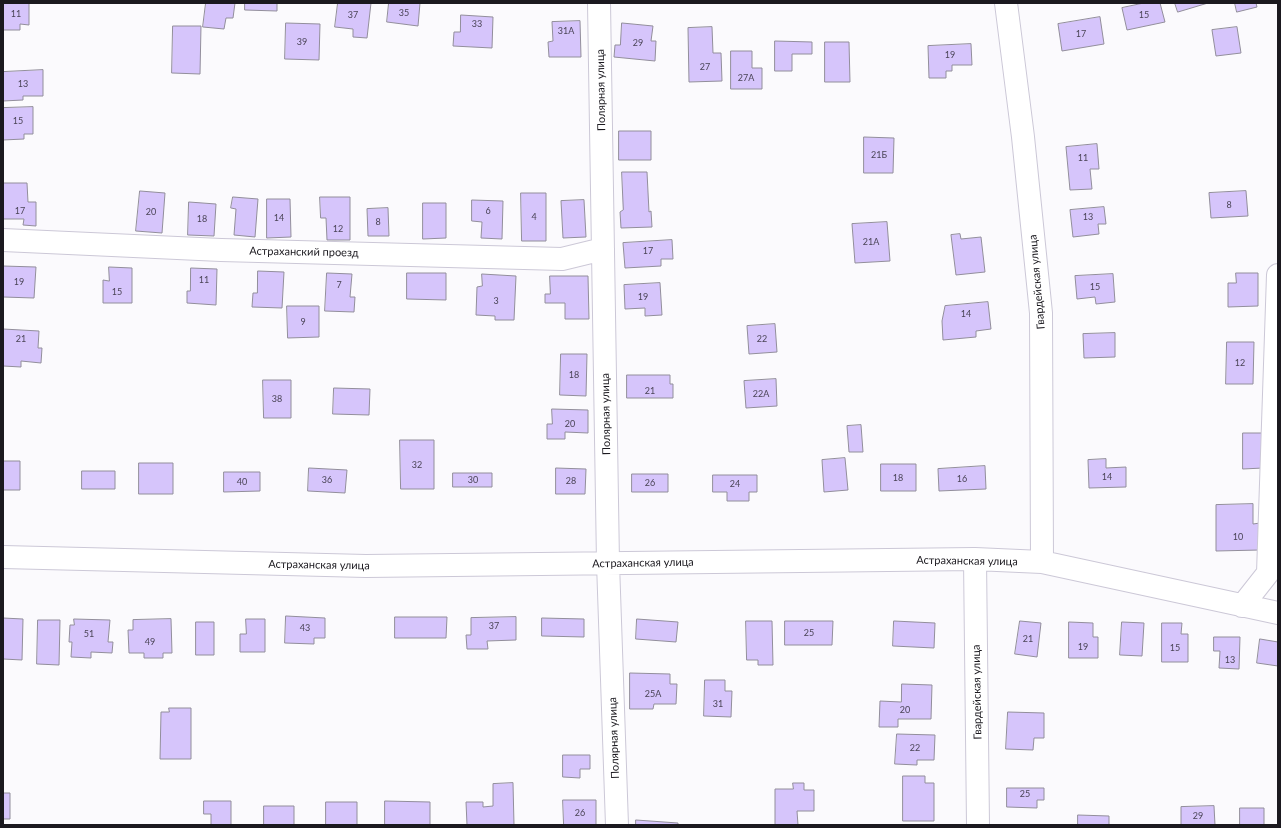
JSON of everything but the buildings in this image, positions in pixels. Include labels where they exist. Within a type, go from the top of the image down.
[{"type":"street","name":"Полярная улица","points":[[599,3],[608,563],[617,825]]},
{"type":"street","name":"Гвардейская улица","points":[[1006,3],[1023,137],[1041,314],[1042,562]]},
{"type":"street","name":"Астраханский проезд","points":[[3,240],[221,250],[562,259],[603,249]]},
{"type":"street","points":[[1242,606],[1268,573],[1278,275]]},
{"type":"street","name":"Астраханская улица","points":[[3,557],[366,566],[976,559],[1042,562],[1278,613]]},
{"type":"street","name":"Гвардейская улица","points":[[976,559],[978,825]]}]
